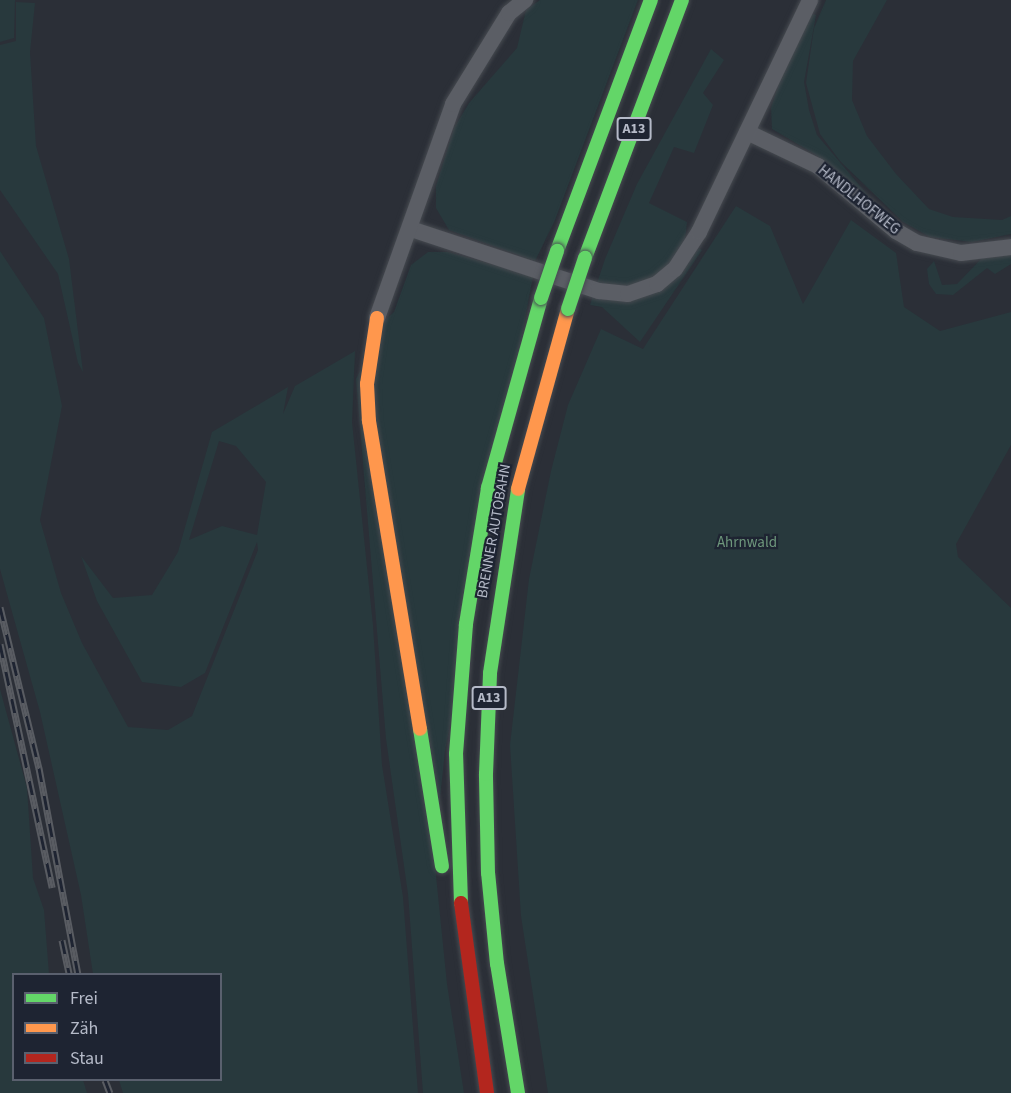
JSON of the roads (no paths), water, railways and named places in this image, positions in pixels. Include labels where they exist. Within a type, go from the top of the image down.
[{"type":"highway","name":"BRENNER AUTOBAHN","points":[[487,1093],[470,984],[457,824],[456,754],[466,624],[488,488],[514,384],[541,298],[651,0]]},
{"type":"highway","name":"BRENNER AUTOBAHN","points":[[518,1093],[504,1018],[490,895],[486,784],[490,684],[511,520],[540,400],[568,309],[682,0]]},
{"type":"highway","points":[[377,318],[367,384],[369,421],[445,884],[470,984]]},
{"type":"street","points":[[377,318],[411,229],[453,104],[509,13],[525,0]]},
{"type":"street","points":[[411,229],[599,291],[636,293],[663,281],[682,260],[810,0]]},
{"type":"street","name":"HANDLHOFWEG","points":[[747,132],[818,166],[896,231],[917,243],[961,253],[1011,247]]},
{"type":"railway","points":[[0,607],[39,768],[78,973]]},
{"type":"railway","points":[[0,644],[52,887]]},
{"type":"railway","points":[[62,940],[69,973]]},
{"type":"railway","points":[[105,1081],[110,1093]]},
{"type":"park label","name":"Ahrnwald","points":[[747,543]]}]
